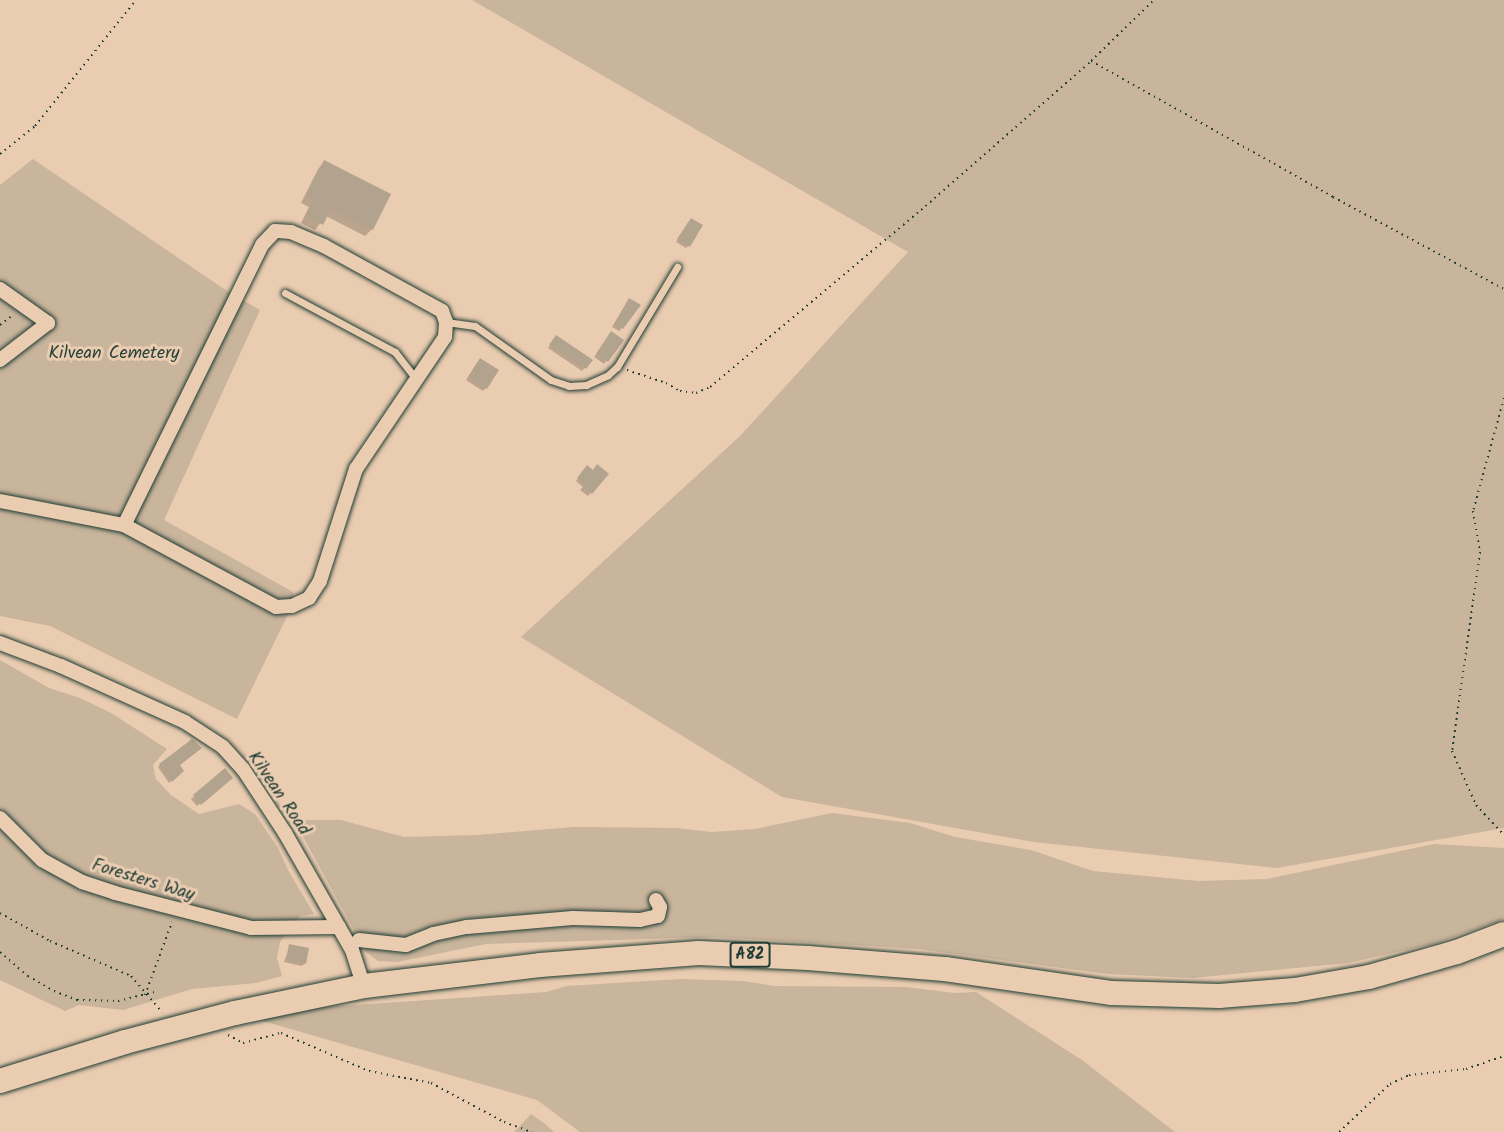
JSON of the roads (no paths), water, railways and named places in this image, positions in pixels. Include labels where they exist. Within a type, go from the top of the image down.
[{"type":"highway","name":"A82","points":[[0,1081],[215,1017],[364,986],[540,964],[699,953],[808,958],[945,969],[1112,993],[1219,996],[1295,990],[1369,977],[1457,952],[1504,934]]},
{"type":"street","points":[[0,501],[124,525],[276,607],[292,606],[309,598],[320,581],[356,469],[445,337],[446,322],[442,311],[435,305],[324,246],[291,231],[275,231],[262,245],[124,525]]},
{"type":"street","points":[[0,289],[48,323],[0,360]]},
{"type":"street","name":"Kilvean Road","points":[[0,643],[61,666],[185,722],[224,747],[243,770],[285,833],[357,961],[364,986]]},
{"type":"street","name":"Foresters Way","points":[[0,818],[24,845],[59,871],[114,893],[176,911],[251,928],[296,930],[339,927]]},
{"type":"street","points":[[359,940],[406,945],[433,934],[467,927],[573,918],[640,920],[658,916],[660,907],[656,900]]},
{"type":"lane","points":[[446,322],[475,326],[552,380],[569,386],[599,380],[617,366],[678,267]]},
{"type":"lane","points":[[285,293],[395,352],[416,379]]},
{"type":"park label","name":"Kilvean Cemetery","points":[[114,354]]}]
